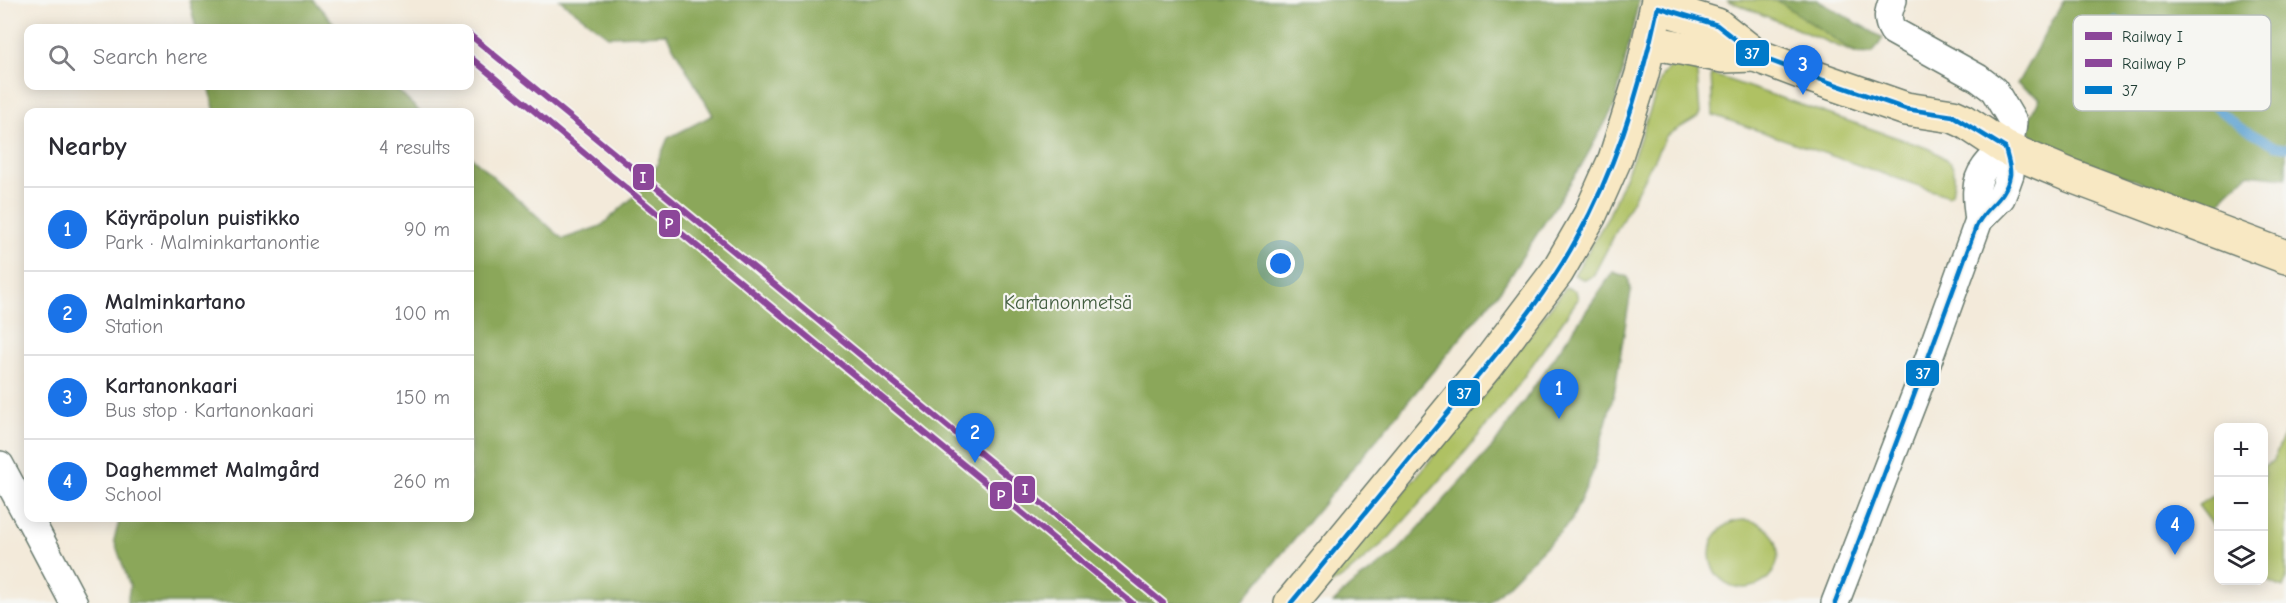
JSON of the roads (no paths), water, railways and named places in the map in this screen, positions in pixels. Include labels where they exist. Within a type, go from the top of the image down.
[{"type":"street","points":[[1835,603],[1917,391],[1978,220],[2001,198],[2010,174],[2005,148],[2013,122],[1994,90],[1978,78],[1893,31],[1888,24],[1888,14],[1893,0]]},
{"type":"street","points":[[1291,603],[1486,366],[1557,272],[1590,215],[1615,159],[1642,74],[1658,4],[1717,24],[1755,55],[1906,109],[1953,116],[2005,148],[2143,205],[2286,257]]},
{"type":"street","points":[[1650,42],[1723,56],[1755,55]]},
{"type":"street","points":[[0,465],[24,508]]},
{"type":"street","points":[[32,522],[74,603]]},
{"type":"waterway","points":[[2220,111],[2238,125],[2275,146],[2286,148]]},
{"type":"rail line","name":"I","points":[[474,38],[1163,603]]},
{"type":"rail line","name":"P","points":[[474,60],[1132,603]]},
{"type":"place","name":"Kartanonkaari","points":[[1803,95]]},
{"type":"place","name":"Käyräpolun puistikko","points":[[1559,419]]},
{"type":"place","name":"Malminkartano","points":[[975,463]]},
{"type":"place","name":"Daghemmet Malmgård","points":[[2175,555]]},
{"type":"park label","name":"Kartanonmetsä","points":[[1068,302]]}]
